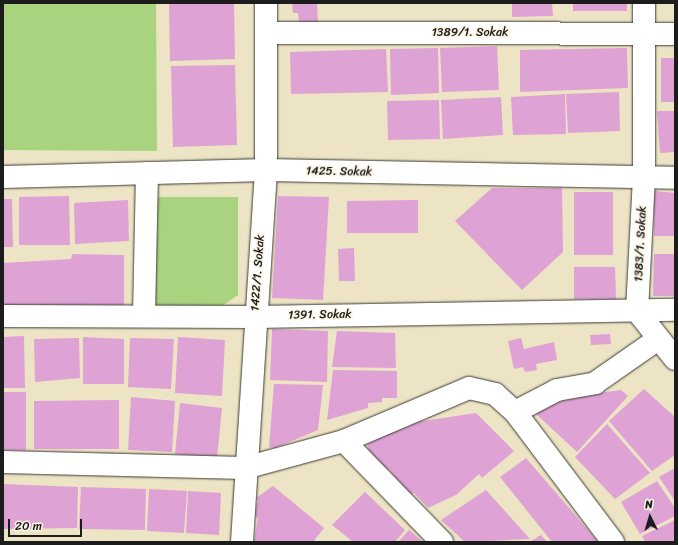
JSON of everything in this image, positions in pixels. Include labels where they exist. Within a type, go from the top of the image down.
[{"type":"street","name":"1422/1. Sokak","points":[[242,542],[245,468],[266,170],[266,3]]},
{"type":"street","name":"1383/1. Sokak","points":[[637,311],[644,178],[644,3]]},
{"type":"street","name":"1389/1. Sokak","points":[[266,33],[675,34]]},
{"type":"street","name":"1425. Sokak","points":[[3,177],[266,170],[675,178]]},
{"type":"street","points":[[144,316],[147,173]]},
{"type":"street","name":"1391. Sokak","points":[[3,316],[255,317],[675,310]]},
{"type":"street","points":[[637,311],[675,359]]},
{"type":"street","points":[[515,412],[557,390],[594,383],[658,339]]},
{"type":"street","points":[[3,462],[245,468],[344,441],[469,388],[495,394],[515,412],[613,542]]},
{"type":"street","points":[[344,441],[442,542]]},
{"type":"green space","points":[[3,3],[156,3],[157,151],[3,150]]},
{"type":"green space","points":[[148,197],[238,197],[238,295],[222,306],[148,306]]},
{"type":"green space","points":[[3,541],[226,542],[3,542]]},
{"type":"building","points":[[169,3],[234,3],[235,59],[170,61]]},
{"type":"building","points":[[292,3],[317,3],[318,22],[299,23],[298,13],[293,13]]},
{"type":"building","points":[[512,3],[552,3],[553,16],[512,17]]},
{"type":"building","points":[[573,3],[627,3],[627,11],[573,11]]},
{"type":"building","points":[[497,46],[499,90],[442,92],[440,48]]},
{"type":"building","points":[[438,48],[439,93],[391,95],[390,49]]},
{"type":"building","points":[[627,48],[628,88],[520,92],[520,50]]},
{"type":"building","points":[[386,49],[388,92],[291,94],[290,52]]},
{"type":"building","points":[[661,58],[675,58],[675,102],[661,102]]},
{"type":"building","points":[[235,65],[237,145],[173,147],[171,66]]},
{"type":"building","points":[[619,92],[620,131],[568,133],[566,94]]},
{"type":"building","points":[[565,94],[566,134],[513,135],[511,97]]},
{"type":"building","points":[[501,97],[503,135],[443,139],[441,100]]},
{"type":"building","points":[[439,100],[440,139],[388,140],[387,101]]},
{"type":"building","points":[[657,111],[675,111],[675,152],[660,153]]},
{"type":"building","points":[[492,188],[562,188],[563,252],[522,290],[455,221]]},
{"type":"building","points":[[654,191],[675,193],[675,236],[654,236]]},
{"type":"building","points":[[574,192],[613,192],[613,255],[574,255]]},
{"type":"building","points":[[69,196],[70,245],[19,245],[19,197]]},
{"type":"building","points":[[278,196],[329,197],[323,300],[272,298]]},
{"type":"building","points":[[3,199],[12,199],[13,247],[3,247]]},
{"type":"building","points":[[128,200],[129,241],[75,244],[74,203]]},
{"type":"building","points":[[418,200],[418,233],[347,233],[347,201]]},
{"type":"building","points":[[354,248],[355,281],[339,281],[338,249]]},
{"type":"building","points":[[72,254],[124,255],[124,305],[3,307],[3,263],[71,259]]},
{"type":"building","points":[[654,254],[675,254],[675,296],[653,296]]},
{"type":"building","points":[[574,267],[615,267],[616,299],[574,299]]},
{"type":"building","points":[[272,329],[328,331],[327,382],[270,380]]},
{"type":"building","points":[[337,331],[395,333],[396,368],[332,367]]},
{"type":"building","points":[[610,334],[611,344],[591,345],[590,335]]},
{"type":"building","points":[[24,336],[25,388],[3,388],[3,337]]},
{"type":"building","points":[[83,337],[124,339],[124,384],[83,384]]},
{"type":"building","points":[[178,337],[225,340],[222,396],[175,393]]},
{"type":"building","points":[[79,338],[80,378],[35,382],[34,339]]},
{"type":"building","points":[[130,338],[174,339],[171,389],[128,387]]},
{"type":"building","points":[[521,338],[524,349],[554,342],[557,360],[536,364],[537,370],[525,372],[523,367],[514,369],[508,341]]},
{"type":"building","points":[[333,370],[397,371],[397,398],[382,398],[382,402],[368,403],[368,408],[327,420]]},
{"type":"building","points":[[274,384],[323,385],[318,430],[275,448],[269,447]]},
{"type":"building","points":[[644,389],[675,417],[675,455],[652,471],[609,421]]},
{"type":"building","points":[[621,390],[628,396],[577,452],[535,413],[553,399]]},
{"type":"building","points":[[3,392],[26,392],[26,450],[3,450]]},
{"type":"building","points":[[131,397],[175,401],[172,452],[128,450]]},
{"type":"building","points":[[119,400],[119,449],[34,449],[34,401]]},
{"type":"building","points":[[180,403],[222,408],[217,458],[175,454]]},
{"type":"building","points":[[476,413],[514,451],[482,478],[479,474],[456,495],[428,508],[414,493],[409,496],[389,469],[385,472],[370,455],[367,443],[410,423]]},
{"type":"building","points":[[607,424],[650,473],[615,499],[575,457]]},
{"type":"building","points":[[526,458],[598,542],[552,542],[500,477]]},
{"type":"building","points":[[675,468],[675,501],[659,477]]},
{"type":"building","points":[[657,481],[675,508],[675,516],[640,534],[621,502]]},
{"type":"building","points":[[3,484],[78,487],[77,528],[3,529]]},
{"type":"building","points":[[273,486],[324,528],[313,542],[254,542],[258,518],[254,515],[258,501],[256,498]]},
{"type":"building","points":[[81,487],[146,489],[145,530],[79,529]]},
{"type":"building","points":[[149,489],[187,491],[184,533],[147,531]]},
{"type":"building","points":[[486,490],[530,539],[465,542],[441,520]]},
{"type":"building","points":[[188,491],[221,493],[219,535],[186,533]]},
{"type":"building","points":[[365,492],[405,530],[395,542],[353,542],[332,525]]},
{"type":"building","points":[[675,520],[675,542],[645,542],[642,536]]},
{"type":"building","points":[[409,530],[423,542],[398,542]]},
{"type":"building","points":[[541,535],[547,542],[529,542]]}]
